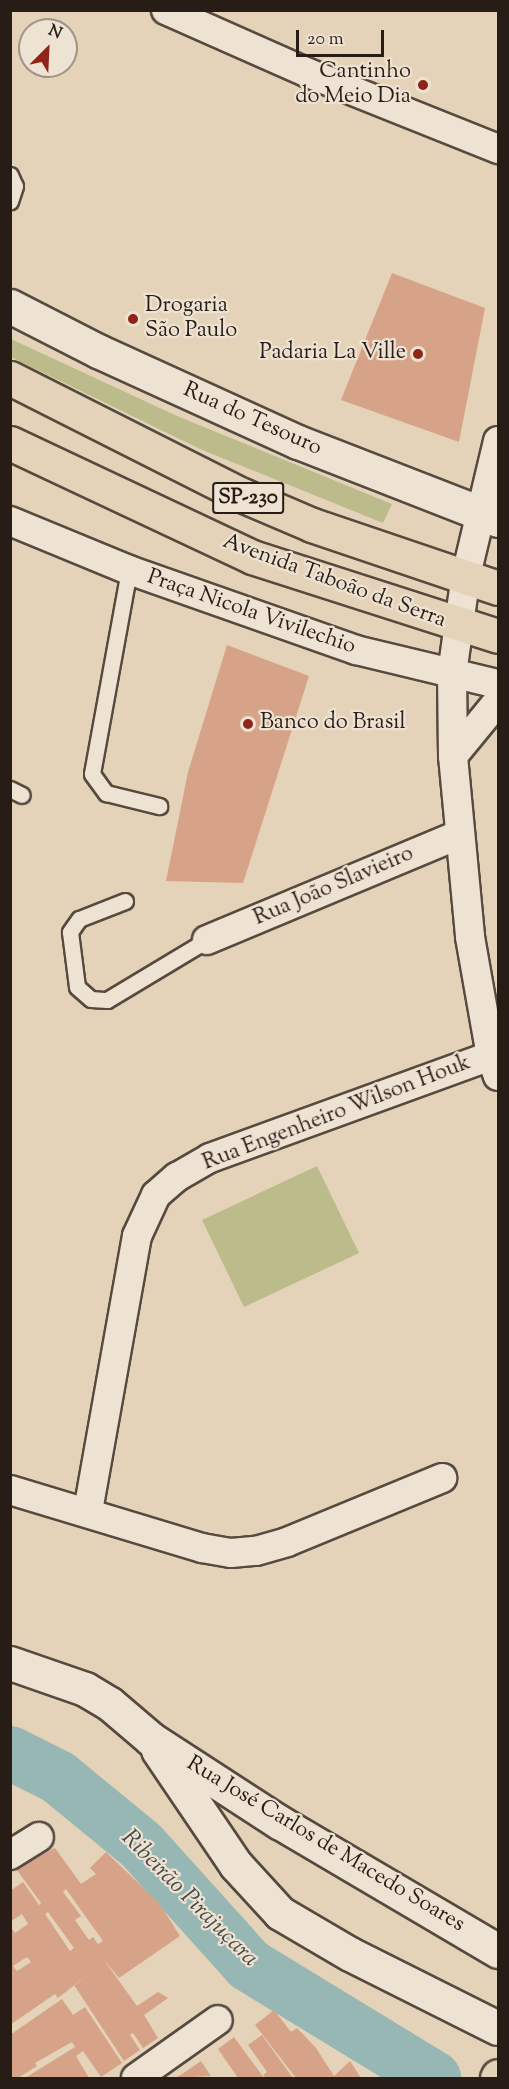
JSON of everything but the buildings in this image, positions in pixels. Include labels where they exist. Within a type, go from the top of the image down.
[{"type":"highway","name":"Avenida Taboão da Serra","points":[[10,378],[242,495],[312,525],[466,575],[498,588]]},
{"type":"highway","name":"Avenida Taboão da Serra","points":[[10,442],[252,557],[458,626],[498,636]]},
{"type":"street","points":[[166,10],[308,74],[498,149]]},
{"type":"street","name":"Rua do Tesouro","points":[[10,306],[98,351],[298,442],[490,518]]},
{"type":"street","points":[[495,1066],[470,937],[453,756],[452,673],[466,575],[490,518],[498,441]]},
{"type":"street","name":"Praça Nicola Vivilechio","points":[[10,521],[129,570],[356,650],[498,684]]},
{"type":"street","points":[[453,756],[498,701]]},
{"type":"street","name":"Rua João Slavieiro","points":[[207,940],[460,834]]},
{"type":"street","name":"Rua Engenheiro Wilson Houk","points":[[88,1511],[137,1236],[156,1195],[177,1177],[210,1158],[495,1066]]},
{"type":"street","points":[[10,1490],[88,1511],[202,1548],[231,1553],[256,1551],[442,1478]]},
{"type":"street","name":"Rua José Carlos de Macedo Soares","points":[[10,1663],[85,1689],[110,1704],[151,1739],[279,1822],[498,1951]]},
{"type":"street","name":"Rua José Carlos de Macedo Soares","points":[[151,1739],[236,1865],[280,1913],[350,1954],[498,2028]]},
{"type":"street","points":[[236,1865],[238,1837],[248,1821],[267,1818],[279,1822]]},
{"type":"street","points":[[10,1855],[39,1837]]},
{"type":"street","points":[[136,2079],[218,2020]]},
{"type":"lane","points":[[10,175],[15,186],[10,201]]},
{"type":"lane","points":[[129,570],[92,774],[106,793],[159,806]]},
{"type":"lane","points":[[125,901],[79,919],[70,932],[77,987],[91,999],[107,1000],[207,940]]},
{"type":"green space","points":[[11,339],[177,416],[392,504],[383,523],[200,449],[11,357]]},
{"type":"green space","points":[[317,1166],[359,1253],[244,1307],[202,1220]]},
{"type":"waterway","name":"Ribeirão Pirajuçara","points":[[10,1753],[58,1777],[141,1845],[249,1965],[434,2078]]},
{"type":"place","name":"Cantinho do Meio Dia","points":[[423,85]]},
{"type":"place","name":"Drogaria São Paulo","points":[[133,319]]},
{"type":"place","name":"Padaria La Ville","points":[[418,354]]},
{"type":"place","name":"Banco do Brasil","points":[[248,724]]}]
